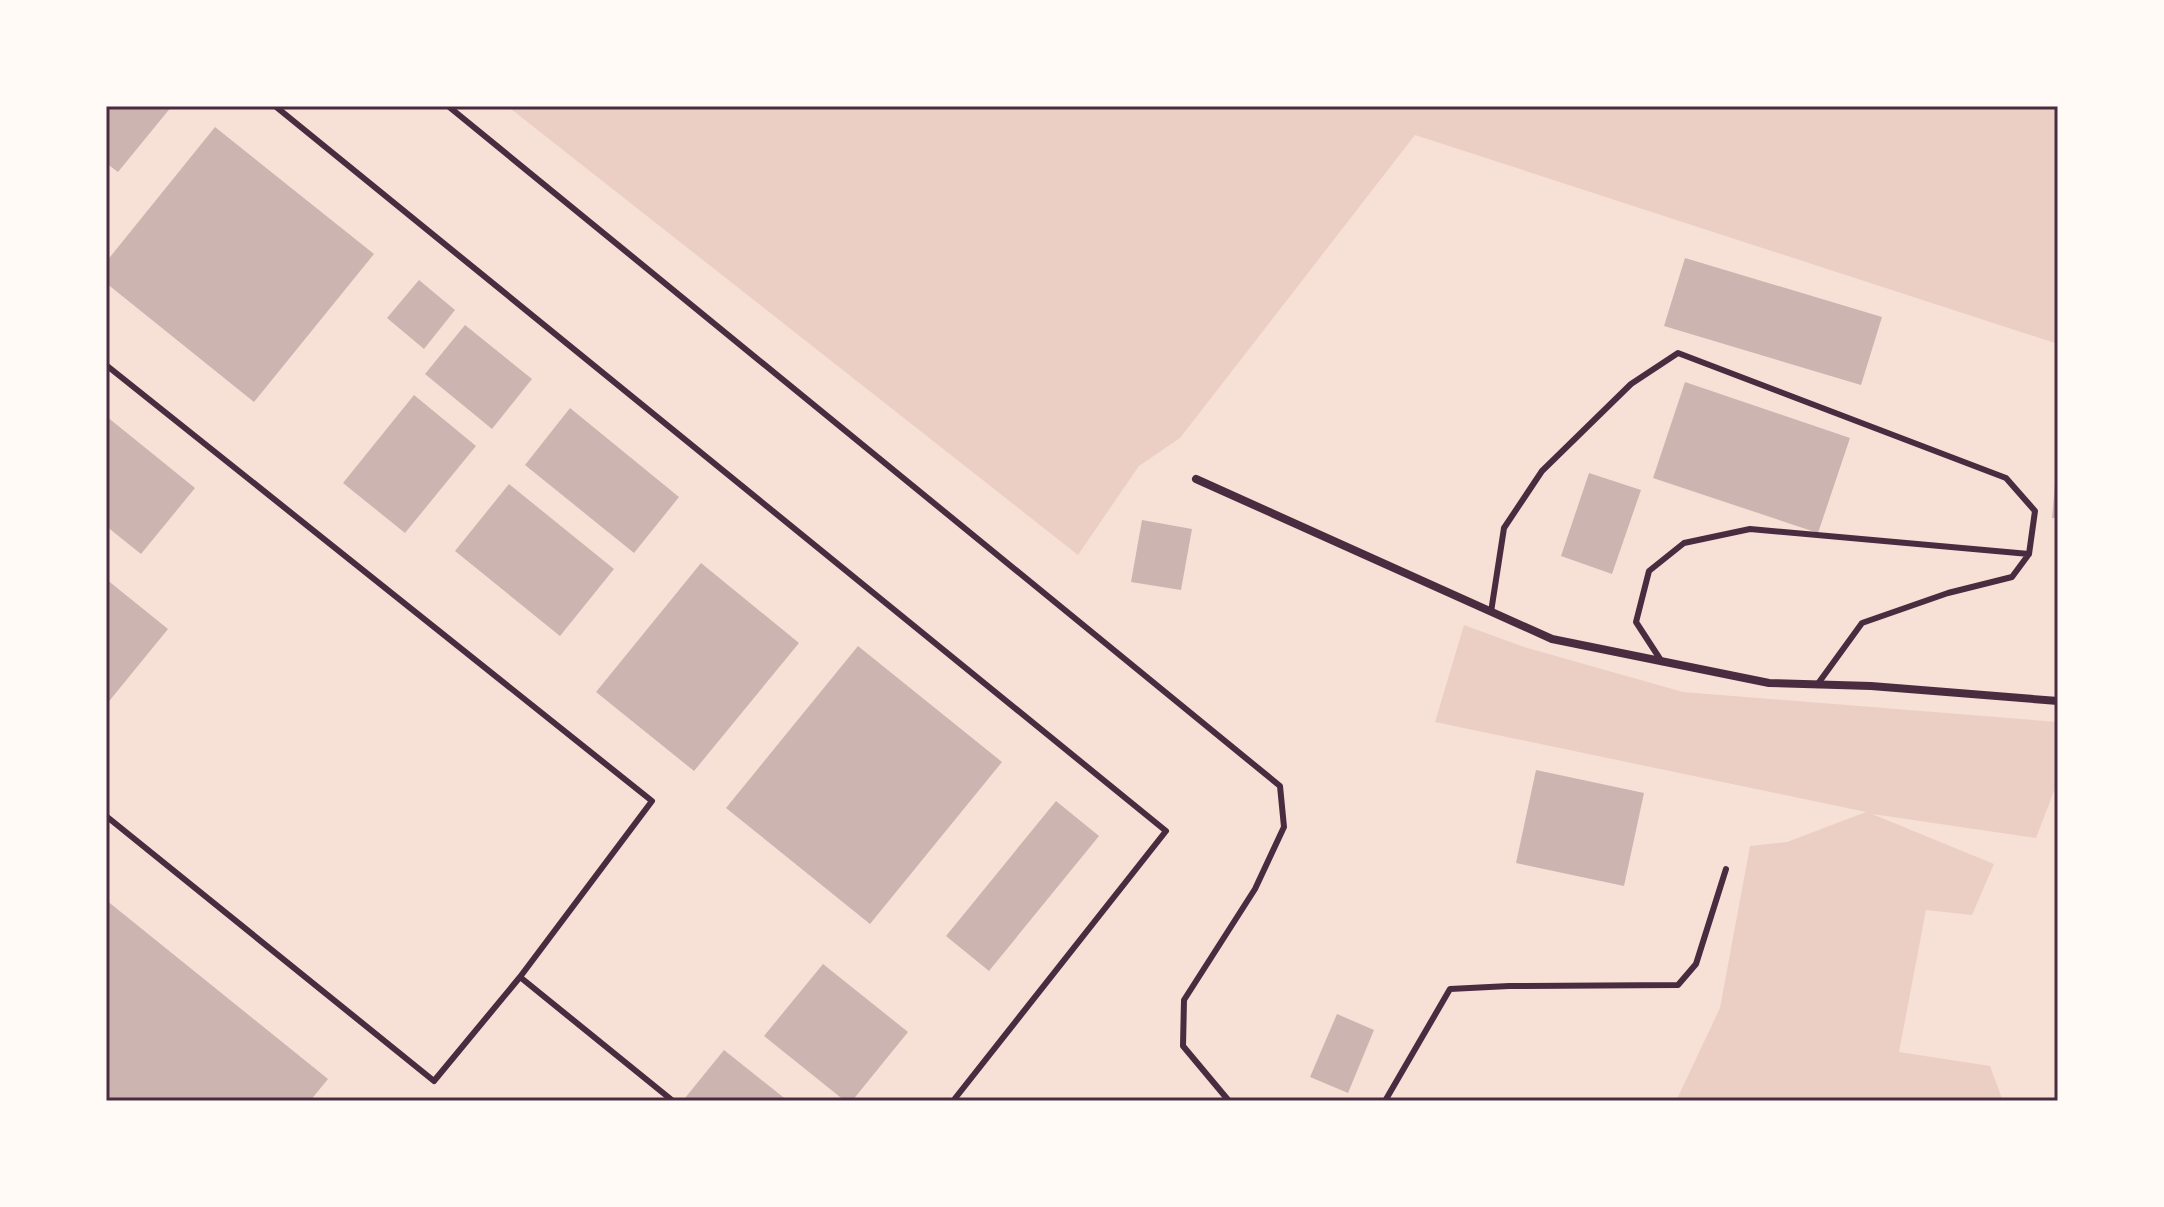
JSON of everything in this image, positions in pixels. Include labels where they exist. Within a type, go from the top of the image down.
[{"type":"street","points":[[1196,479],[1552,639],[1769,683],[1871,686],[2058,701]]},
{"type":"lane","points":[[275,106],[1166,831],[953,1101]]},
{"type":"lane","points":[[448,106],[1280,786],[1284,827],[1255,889],[1184,1000],[1183,1046],[1229,1101]]},
{"type":"lane","points":[[1491,612],[1504,528],[1542,471],[1631,384],[1678,353],[2006,478],[2035,511],[2029,554],[2012,577],[1948,593],[1862,623],[1817,685]]},
{"type":"lane","points":[[106,365],[652,801],[520,977],[434,1081],[106,816]]},
{"type":"lane","points":[[1662,662],[1636,622],[1649,571],[1684,543],[1750,529],[2029,554]]},
{"type":"lane","points":[[1385,1101],[1450,989],[1678,985],[1696,964],[1726,869]]},
{"type":"lane","points":[[520,977],[673,1101]]},
{"type":"shaded area","points":[[507,106],[2058,106],[2058,344],[1415,135],[1180,438],[1139,466],[1078,555]]},
{"type":"shaded area","points":[[1464,625],[1524,647],[1683,692],[2058,722],[2058,781],[2036,838],[1872,814],[1994,864],[1972,915],[1926,910],[1899,1052],[1990,1066],[2003,1101],[1676,1101],[1720,1008],[1750,846],[1787,842],[1866,812],[1435,722]]},
{"type":"building","points":[[106,106],[172,106],[118,172],[106,163]]},
{"type":"building","points":[[215,127],[374,254],[254,402],[106,283],[106,262]]},
{"type":"building","points":[[1685,258],[1882,317],[1861,385],[1664,326]]},
{"type":"building","points":[[419,280],[455,310],[424,349],[387,318]]},
{"type":"building","points":[[465,325],[532,379],[492,429],[425,374]]},
{"type":"building","points":[[1685,382],[1850,438],[1818,533],[1653,478]]},
{"type":"building","points":[[414,395],[476,446],[405,533],[343,483]]},
{"type":"building","points":[[570,408],[679,497],[634,553],[525,465]]},
{"type":"building","points":[[106,416],[195,488],[141,554],[106,526]]},
{"type":"building","points":[[1589,473],[1641,490],[1612,574],[1561,556]]},
{"type":"building","points":[[2056,473],[2058,518],[2052,518]]},
{"type":"building","points":[[509,484],[614,569],[560,636],[455,551]]},
{"type":"building","points":[[1142,520],[1192,529],[1181,590],[1131,582]]},
{"type":"building","points":[[701,563],[799,643],[694,771],[596,692]]},
{"type":"building","points":[[106,579],[168,629],[106,705]]},
{"type":"building","points":[[858,646],[1002,762],[870,924],[726,808]]},
{"type":"building","points":[[1536,770],[1644,793],[1624,886],[1516,863]]},
{"type":"building","points":[[1056,801],[1099,836],[989,971],[946,936]]},
{"type":"building","points":[[106,900],[328,1079],[310,1101],[106,1101]]},
{"type":"building","points":[[823,964],[908,1032],[852,1101],[845,1101],[764,1036]]},
{"type":"building","points":[[1337,1014],[1374,1030],[1348,1093],[1310,1077]]},
{"type":"building","points":[[724,1050],[788,1101],[688,1101],[685,1098]]}]
